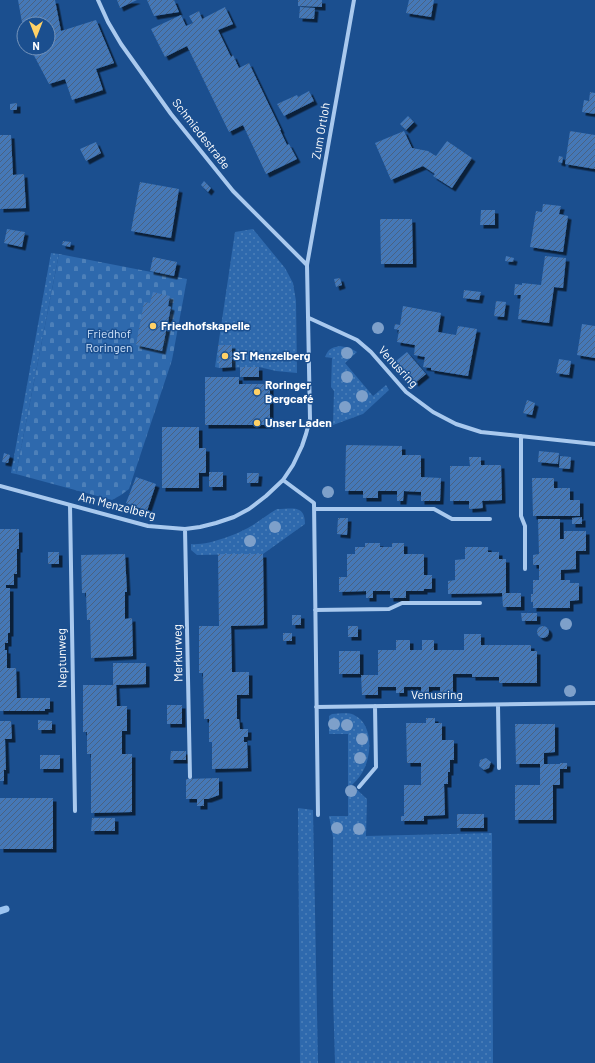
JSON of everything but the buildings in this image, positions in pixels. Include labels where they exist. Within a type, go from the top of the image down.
[{"type":"street","name":"Schmiedestraße","points":[[98,0],[120,44],[171,114],[233,191],[307,265]]},
{"type":"street","name":"Zum Ortloh","points":[[307,265],[354,0]]},
{"type":"street","name":"Am Menzelberg","points":[[0,486],[148,526],[185,529],[200,527],[234,517],[249,509],[283,480],[302,446],[310,419],[307,265]]},
{"type":"street","name":"Venusring","points":[[309,318],[357,340],[365,346],[406,392],[433,412],[456,424],[481,432],[595,444]]},
{"type":"street","points":[[521,436],[522,516],[525,526],[525,569]]},
{"type":"street","points":[[283,480],[314,503],[318,815]]},
{"type":"street","name":"Neptunweg","points":[[70,505],[75,811]]},
{"type":"street","points":[[314,509],[434,509],[452,519],[490,519]]},
{"type":"street","name":"Merkurweg","points":[[185,529],[190,776]]},
{"type":"street","points":[[315,610],[389,609],[402,604],[480,604]]},
{"type":"street","name":"Venusring","points":[[316,707],[595,703]]},
{"type":"street","points":[[498,705],[499,768]]},
{"type":"street","points":[[359,787],[376,767],[375,706]]},
{"type":"green space","points":[[253,229],[285,268],[293,283],[296,301],[297,373],[276,371],[259,367],[215,367],[235,232]]},
{"type":"green space","points":[[51,253],[59,254],[16,474],[11,473]]},
{"type":"green space","name":"Friedhof Roringen","points":[[59,254],[187,279],[172,360],[129,489],[112,500],[16,474]]},
{"type":"green space","points":[[340,346],[350,348],[357,352],[345,363],[373,396],[386,385],[389,390],[363,414],[333,425],[334,391],[331,387],[332,358],[325,357],[331,349]]},
{"type":"green space","points":[[292,508],[300,510],[303,513],[305,524],[263,554],[197,555],[191,550],[191,544],[214,541],[240,532],[277,509]]},
{"type":"green space","points":[[346,713],[354,715],[364,724],[369,738],[369,753],[365,767],[358,779],[352,785],[367,799],[366,836],[492,833],[493,1063],[335,1063],[333,994],[333,837],[329,816],[348,816],[348,734],[329,734],[329,716],[332,714]]},
{"type":"green space","points":[[298,808],[313,810],[318,1063],[300,1063]]},
{"type":"waterway","points":[[0,911],[6,909]]},
{"type":"place","name":"Friedhofskapelle","points":[[153,326]]},
{"type":"place","name":"ST Menzelberg","points":[[225,356]]},
{"type":"place","name":"Roringer Bergcafé","points":[[257,392]]},
{"type":"place","name":"Unser Laden","points":[[257,423]]}]
